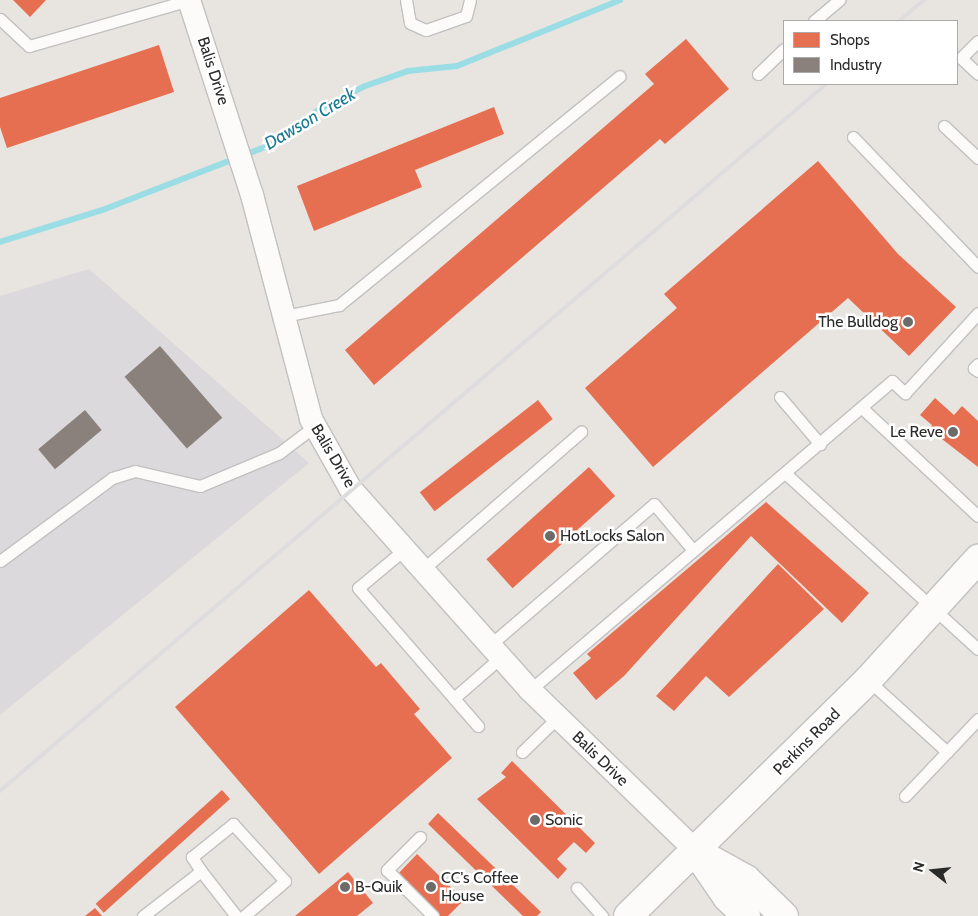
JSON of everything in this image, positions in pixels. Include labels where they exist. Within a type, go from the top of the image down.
[{"type":"main road","name":"Perkins Road","points":[[628,916],[697,852],[868,680],[934,608],[975,568]]},
{"type":"main road","points":[[697,852],[727,897],[746,916]]},
{"type":"main road","points":[[697,852],[746,879],[784,916]]},
{"type":"street","name":"Balis Drive","points":[[189,0],[222,95],[252,195],[315,426],[350,488],[406,548],[422,570],[530,690],[697,852]]},
{"type":"lane","points":[[0,19],[29,46],[189,0]]},
{"type":"lane","points":[[406,0],[410,23],[426,30],[466,16],[470,0]]},
{"type":"lane","points":[[815,20],[839,0]]},
{"type":"lane","points":[[978,41],[961,58],[978,74]]},
{"type":"lane","points":[[758,74],[783,50]]},
{"type":"lane","points":[[284,316],[339,305],[620,76]]},
{"type":"lane","points":[[944,126],[978,158]]},
{"type":"lane","points":[[853,137],[978,267]]},
{"type":"lane","points":[[530,690],[892,381],[905,393],[978,313]]},
{"type":"lane","points":[[978,364],[974,368],[978,371]]},
{"type":"lane","points":[[780,397],[820,444]]},
{"type":"lane","points":[[862,408],[978,516]]},
{"type":"lane","points":[[0,561],[112,478],[135,471],[200,486],[279,453],[315,426]]},
{"type":"lane","points":[[422,570],[581,432]]},
{"type":"lane","points":[[785,473],[978,649]]},
{"type":"lane","points":[[454,698],[496,651],[654,504],[693,550]]},
{"type":"lane","points":[[406,548],[358,588],[478,726]]},
{"type":"lane","points":[[868,680],[947,752]]},
{"type":"lane","points":[[522,752],[557,718]]},
{"type":"lane","points":[[905,796],[978,719]]},
{"type":"lane","points":[[236,916],[201,872],[192,857],[233,824],[285,881],[244,916]]},
{"type":"lane","points":[[420,838],[387,870],[433,916]]},
{"type":"lane","points":[[143,916],[201,872]]},
{"type":"lane","points":[[577,888],[602,916]]},
{"type":"shaded area","points":[[89,269],[309,463],[0,715],[0,296]]},
{"type":"building: Shops","points":[[13,0],[46,0],[30,17]]},
{"type":"building: Shops","points":[[686,39],[729,89],[665,144],[660,139],[374,385],[345,350],[654,84],[645,74]]},
{"type":"building: Shops","points":[[159,45],[174,92],[7,148],[0,127],[0,98]]},
{"type":"building: Shops","points":[[494,107],[504,134],[415,170],[422,187],[314,231],[297,186]]},
{"type":"building: Shops","points":[[818,161],[898,254],[956,307],[909,356],[848,298],[653,467],[585,388],[677,308],[664,294]]},
{"type":"building: Shops","name":"Le Reve","points":[[935,398],[954,415],[962,406],[978,421],[978,467],[929,429],[932,425],[920,415]]},
{"type":"building: Shops","points":[[538,400],[553,419],[435,511],[420,492]]},
{"type":"building: Shops","points":[[589,467],[615,496],[513,588],[486,559]]},
{"type":"building: Shops","points":[[766,502],[869,593],[842,623],[751,536],[624,676],[596,700],[573,673],[591,658],[587,654]]},
{"type":"building: Shops","points":[[778,564],[824,609],[729,697],[706,676],[674,711],[656,696]]},
{"type":"building: Shops","points":[[309,590],[376,667],[381,663],[420,709],[414,714],[452,758],[319,874],[175,707]]},
{"type":"building: Shops","name":"Sonic","points":[[512,761],[595,843],[586,853],[574,842],[557,859],[567,869],[558,879],[477,799],[506,777],[501,773]]},
{"type":"building: Shops","points":[[222,790],[230,799],[104,913],[96,904]]},
{"type":"building: Shops","points":[[438,813],[541,912],[537,916],[523,916],[428,824]]},
{"type":"building: Shops","name":"CC's Coffee House","points":[[417,854],[464,900],[448,916],[439,916],[397,875]]},
{"type":"building: Shops","name":"B-Quik","points":[[348,872],[373,903],[357,916],[295,916]]},
{"type":"building: Shops","points":[[95,908],[102,916],[85,916]]},
{"type":"building: Industry","points":[[160,346],[222,418],[187,449],[125,377]]},
{"type":"building: Industry","points":[[85,410],[102,430],[55,469],[38,449]]},
{"type":"waterway","name":"Dawson Creek","points":[[0,242],[105,209],[275,143],[321,108],[365,86],[408,71],[457,66],[620,0]]},
{"type":"railway","points":[[900,20],[924,0]]},
{"type":"railway","points":[[0,791],[825,85]]},
{"type":"place","name":"The Bulldog","points":[[908,322]]},
{"type":"place","name":"Le Reve","points":[[953,432]]},
{"type":"place","name":"HotLocks Salon","points":[[550,536]]},
{"type":"place","name":"Sonic","points":[[535,820]]},
{"type":"place","name":"B-Quik","points":[[345,887]]},
{"type":"place","name":"CC's Coffee House","points":[[431,887]]}]
